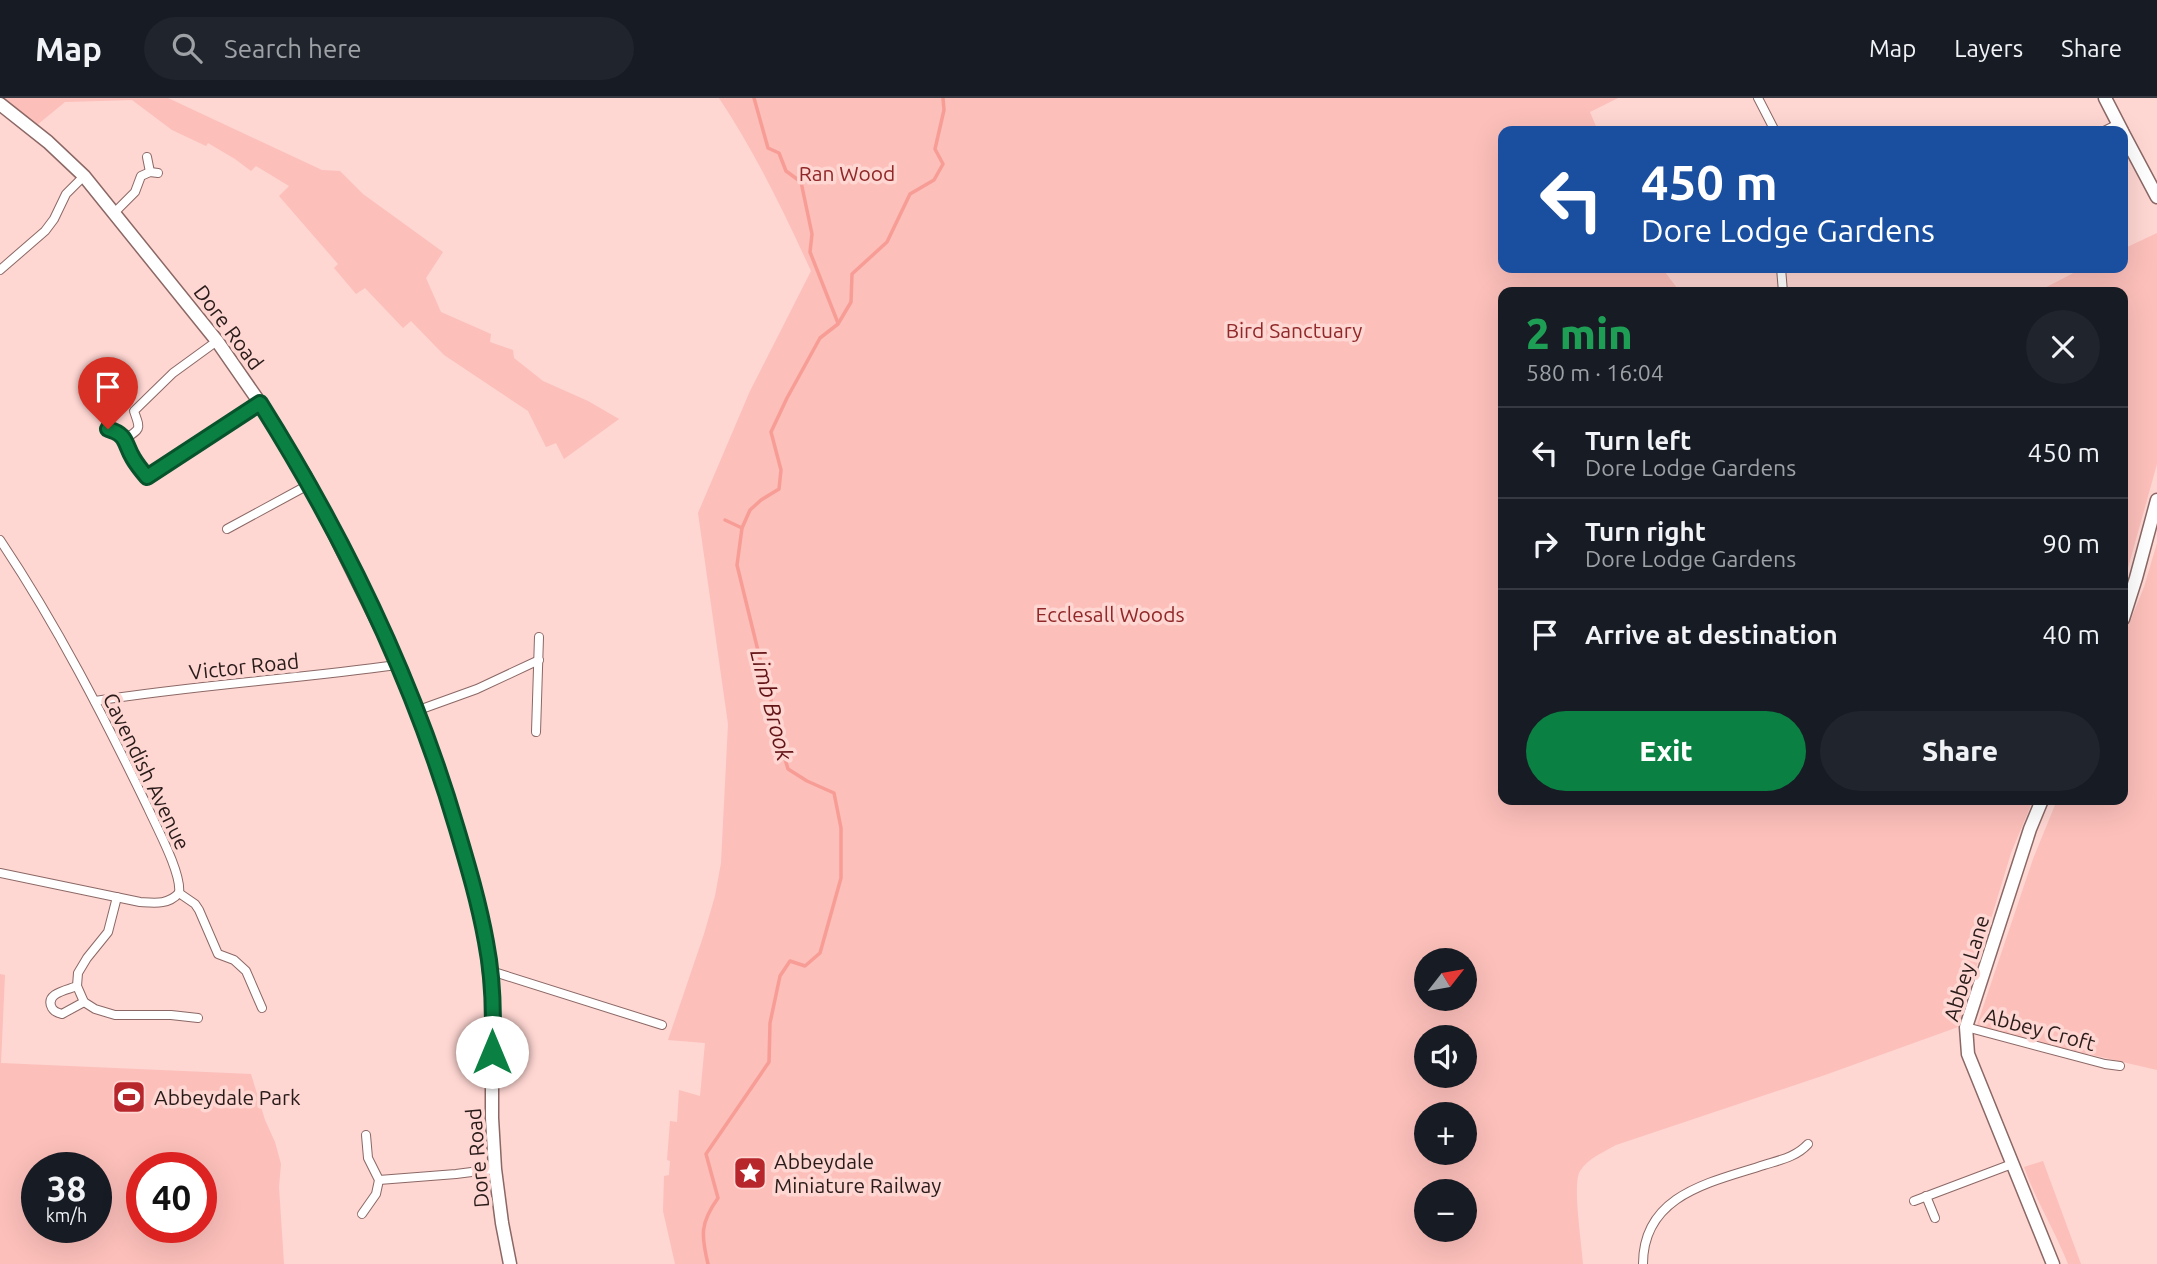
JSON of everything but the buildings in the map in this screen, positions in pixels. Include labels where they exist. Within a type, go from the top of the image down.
[{"type":"street","points":[[1758,98],[1773,126]]},
{"type":"street","points":[[2105,98],[2119,126]]},
{"type":"street","name":"Dore Road","points":[[0,104],[48,142],[84,176],[217,341],[260,403],[310,484],[397,665],[452,813],[486,941],[491,971],[495,1169],[510,1264]]},
{"type":"street","points":[[2128,142],[2157,197]]},
{"type":"street","points":[[114,213],[135,192],[141,176],[154,172],[147,157]]},
{"type":"street","points":[[0,270],[45,231],[66,194],[84,176]]},
{"type":"street","points":[[125,439],[140,427],[134,411],[173,373],[217,341]]},
{"type":"street","points":[[108,429],[118,432],[125,439],[132,457],[147,477],[260,403]]},
{"type":"street","points":[[227,529],[310,484]]},
{"type":"street","points":[[2128,603],[2157,500]]},
{"type":"street","name":"Cavendish Avenue","points":[[0,541],[95,701],[161,836],[180,880],[179,893]]},
{"type":"street","points":[[536,732],[539,637]]},
{"type":"street","points":[[416,711],[477,689],[539,660]]},
{"type":"street","name":"Victor Road","points":[[95,701],[397,665]]},
{"type":"street","name":"Abbey Lane","points":[[2040,805],[1966,1027],[1968,1054],[2053,1264]]},
{"type":"street","points":[[0,873],[159,903],[169,901],[179,893],[199,910],[218,954],[234,960],[246,971],[262,1007]]},
{"type":"street","points":[[117,897],[108,932],[78,973],[77,986],[84,1002],[95,1009],[115,1015],[198,1018]]},
{"type":"street","points":[[491,971],[662,1025]]},
{"type":"street","points":[[77,986],[55,994],[51,1006],[54,1011],[62,1014],[84,1002]]},
{"type":"street","name":"Abbey Croft","points":[[1966,1027],[2120,1066]]},
{"type":"street","name":"Abbey Croft","points":[[2105,1064],[2105,1074]]},
{"type":"street","points":[[362,1214],[376,1194],[379,1180],[368,1158],[366,1135]]},
{"type":"street","points":[[1643,1264],[1652,1226],[1661,1212],[1673,1201],[1703,1185],[1794,1156],[1808,1144]]},
{"type":"street","points":[[1914,1200],[2012,1164]]},
{"type":"street","points":[[379,1180],[495,1169]]},
{"type":"street","points":[[1926,1196],[1935,1218]]},
{"type":"green space","points":[[4,98],[168,98],[322,170],[340,171],[363,194],[443,252],[426,278],[441,312],[491,334],[490,342],[513,350],[514,358],[543,381],[588,401],[619,419],[564,459],[556,443],[546,447],[528,411],[444,355],[411,321],[403,328],[365,288],[356,294],[334,268],[338,264],[279,196],[289,186],[256,166],[251,171],[208,143],[206,146],[172,130],[132,100],[65,102],[37,125]]},
{"type":"green space","name":"Ecclesall Woods","points":[[719,98],[1618,98],[1590,112],[1596,126],[1498,126],[1498,273],[1666,273],[1676,287],[1498,287],[1498,805],[2031,805],[2011,853],[1958,1027],[1616,1145],[1596,1156],[1583,1166],[1578,1178],[1577,1201],[1583,1264],[675,1264],[663,1211],[664,1176],[669,1175],[670,1161],[667,1160],[670,1121],[677,1122],[679,1090],[700,1096],[705,1043],[668,1040],[715,896],[721,863],[728,724],[698,513],[750,391],[811,271],[768,183]]},
{"type":"green space","points":[[2157,233],[2157,464],[2128,568],[2128,287],[2047,287],[2073,273],[2128,273],[2128,247]]},
{"type":"green space","points":[[2157,543],[2157,1070],[1976,1028],[2033,859],[2055,805],[2128,805],[2128,627],[2144,587]]},
{"type":"green space","name":"Abbeydale Park","points":[[0,974],[5,975],[1,1063],[251,1074],[281,1164],[279,1187],[284,1264],[0,1264]]},
{"type":"green space","points":[[2043,1161],[2081,1264],[2068,1264],[2024,1167]]},
{"type":"waterway","points":[[754,98],[768,148],[779,153],[786,171],[801,182],[812,234],[810,252],[838,323]]},
{"type":"waterway","name":"Limb Brook","points":[[708,1264],[704,1245],[705,1222],[718,1198],[706,1154],[769,1062],[770,1023],[780,976],[790,961],[805,966],[820,953],[841,878],[841,828],[834,793],[788,769],[771,712],[771,681],[762,667],[737,565],[742,528],[750,510],[779,489],[781,470],[771,432],[820,338],[838,324],[851,302],[852,274],[887,242],[910,194],[934,180],[943,164],[935,149],[944,110],[943,98]]},
{"type":"waterway","points":[[725,520],[742,528]]},
{"type":"place","name":"Abbeydale Park","points":[[129,1097]]},
{"type":"place","name":"Abbeydale Miniature Railway","points":[[750,1173]]},
{"type":"route","points":[[108,429],[118,432],[125,439],[132,457],[147,477],[260,403],[285,442],[310,484],[382,631],[421,721],[443,785],[476,896],[486,941],[491,971],[492,1052]]},
{"type":"park label","name":"Ran Wood","points":[[847,173]]},
{"type":"park label","name":"Bird Sanctuary","points":[[1294,330]]}]
